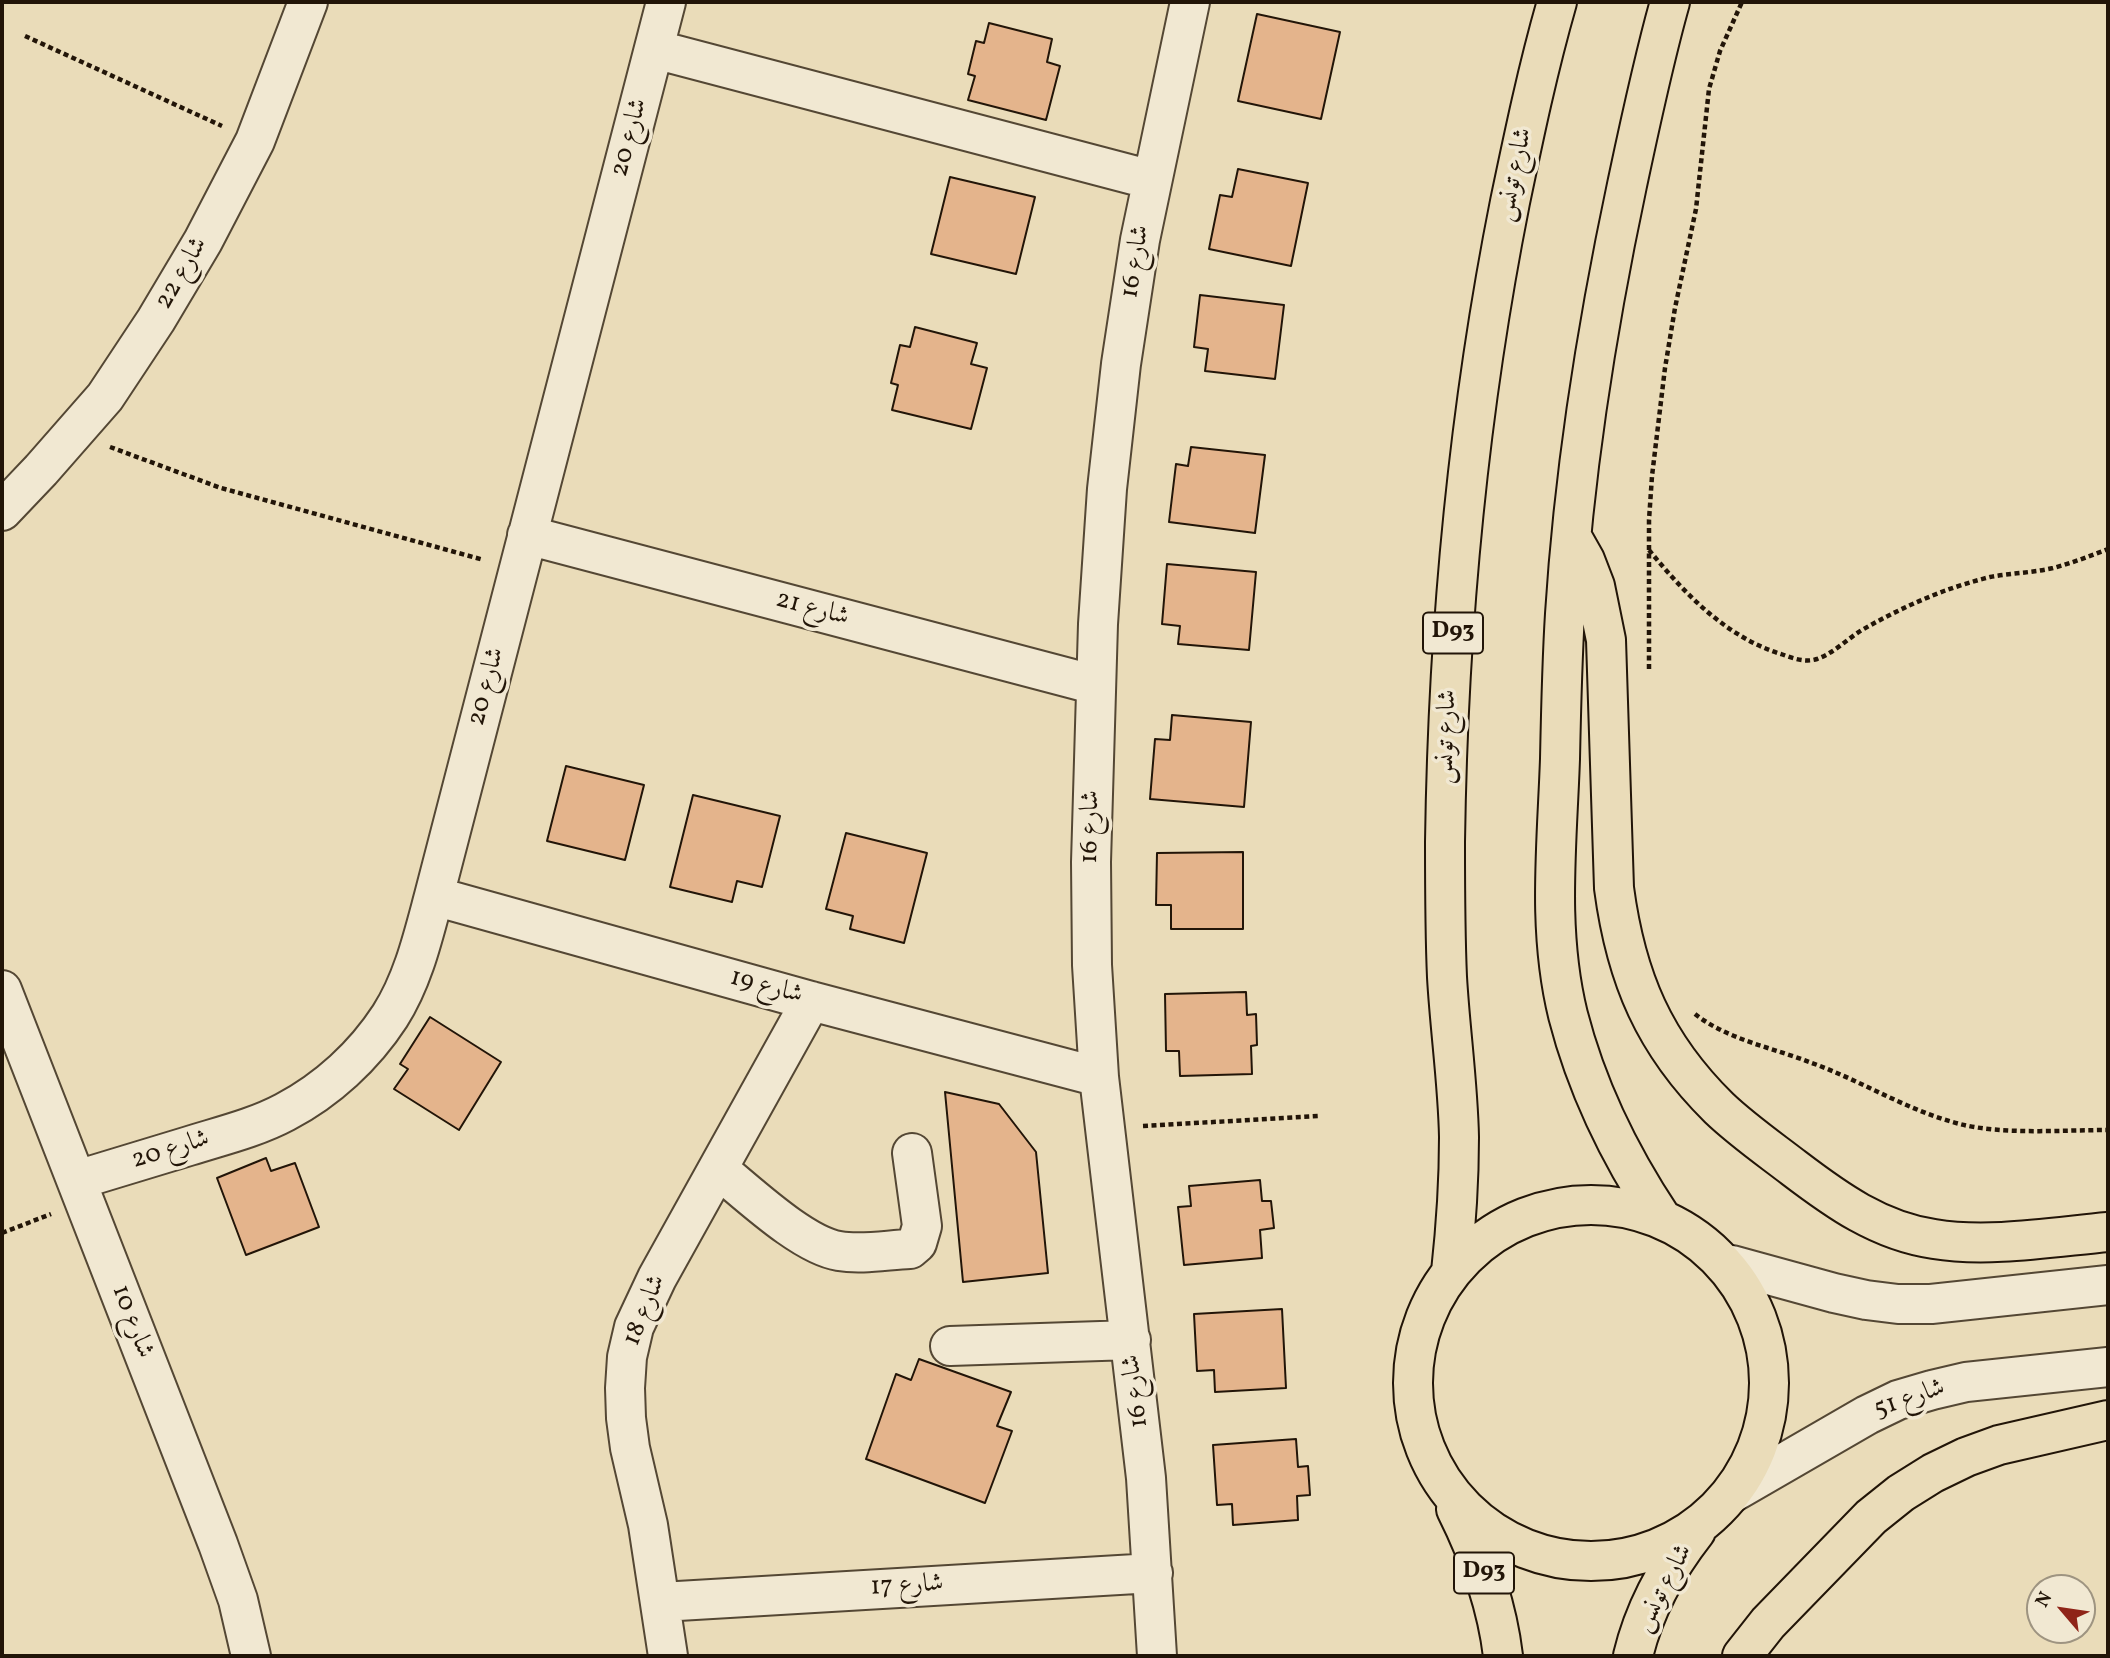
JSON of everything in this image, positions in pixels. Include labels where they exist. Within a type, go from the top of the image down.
[{"type":"main road","name":"شارع تونس","points":[[1451,1272],[1459,1135],[1447,976],[1445,845],[1454,610],[1476,403],[1497,271],[1523,140],[1557,2]]},
{"type":"main road","points":[[1662,1219],[1641,1187],[1604,1119],[1583,1067],[1568,1014],[1558,958],[1554,874],[1565,614],[1592,372],[1613,249],[1670,2]]},
{"type":"main road","points":[[1572,536],[1595,586],[1606,640],[1614,888],[1624,950],[1646,1009],[1679,1062],[1720,1109],[1744,1129],[1838,1201],[1867,1218],[1899,1231],[1932,1239],[1967,1243],[2108,1232]]},
{"type":"main road","points":[[1571,1206],[1618,1206],[1662,1219],[1732,1265],[1757,1317],[1769,1362],[1768,1409],[1756,1453],[1732,1493],[1702,1524],[1653,1552],[1597,1563],[1542,1556],[1491,1533],[1449,1494],[1421,1442],[1412,1383],[1422,1324],[1451,1272],[1485,1240],[1526,1217],[1571,1206]]},
{"type":"main road","points":[[1742,1656],[1768,1623],[1871,1517],[1901,1493],[1966,1457],[1999,1445],[2108,1420]]},
{"type":"main road","name":"D93","points":[[1449,1494],[1483,1571],[1495,1611],[1503,1656]]},
{"type":"main road","name":"شارع تونس","points":[[1633,1656],[1646,1615],[1662,1583],[1680,1552],[1702,1524]]},
{"type":"street","name":"شارع 22","points":[[2,511],[105,397],[156,320],[203,241],[254,141],[308,2]]},
{"type":"street","name":"شارع 20","points":[[80,1190],[250,1127],[284,1113],[316,1093],[362,1052],[391,1014],[407,984],[434,896],[666,2]]},
{"type":"street","name":"شارع 16","points":[[1157,1656],[1146,1478],[1099,1077],[1092,965],[1091,862],[1098,624],[1106,502],[1119,378],[1140,240],[1191,2]]},
{"type":"street","points":[[654,49],[1152,180]]},
{"type":"street","name":"شارع 21","points":[[523,552],[1096,685]]},
{"type":"street","name":"شارع 19","points":[[434,896],[811,1001],[1099,1077]]},
{"type":"street","name":"شارع 10","points":[[2,990],[218,1544],[238,1600],[251,1656]]},
{"type":"street","name":"شارع 18","points":[[668,1656],[661,1602],[626,1418],[625,1388],[634,1327],[811,1001]]},
{"type":"street","points":[[718,1169],[800,1234],[820,1245],[839,1251],[910,1250],[917,1243],[922,1226],[912,1153]]},
{"type":"street","points":[[1732,1265],[1834,1293],[1898,1304],[1931,1304],[2108,1285]]},
{"type":"street","points":[[950,1346],[1131,1340]]},
{"type":"street","name":"شارع 51","points":[[1732,1493],[1867,1415],[1899,1401],[1966,1382],[2108,1367]]},
{"type":"street","name":"شارع 17","points":[[661,1602],[1153,1573]]},
{"type":"path","points":[[1649,674],[1652,476],[1665,368],[1696,209],[1709,89],[1720,51],[1742,2]]},
{"type":"path","points":[[25,36],[254,141]]},
{"type":"path","points":[[74,433],[221,488],[523,552]]},
{"type":"path","points":[[1649,550],[1690,597],[1733,631],[1773,652],[1798,660],[1814,660],[1902,609],[1945,590],[1991,577],[2053,568],[2108,549]]},
{"type":"path","points":[[1688,1008],[1720,1029],[1746,1041],[1818,1065],[1923,1112],[1960,1125],[1993,1130],[2108,1130]]},
{"type":"path","points":[[1104,1128],[1320,1116]]},
{"type":"path","points":[[2,1233],[80,1190]]},
{"type":"building","points":[[1257,14],[1340,32],[1321,119],[1238,101]]},
{"type":"building","points":[[989,23],[1052,39],[1047,62],[1060,66],[1046,120],[968,100],[975,76],[968,74],[976,41],[984,43]]},
{"type":"building","points":[[1238,169],[1308,183],[1291,266],[1209,249],[1220,195],[1232,197]]},
{"type":"building","points":[[950,177],[1035,197],[1016,274],[931,254]]},
{"type":"building","points":[[1200,295],[1284,305],[1275,379],[1205,371],[1208,349],[1194,347]]},
{"type":"building","points":[[915,327],[977,343],[971,364],[987,368],[971,429],[892,410],[898,385],[891,383],[900,345],[910,347]]},
{"type":"building","points":[[1191,447],[1265,455],[1255,533],[1169,522],[1176,464],[1188,466]]},
{"type":"building","points":[[1167,564],[1256,572],[1249,650],[1178,644],[1180,626],[1162,624]]},
{"type":"building","points":[[1172,715],[1251,722],[1244,807],[1150,799],[1155,739],[1170,740]]},
{"type":"building","points":[[566,766],[644,785],[625,860],[547,841]]},
{"type":"building","points":[[693,795],[780,816],[762,887],[737,881],[732,902],[670,887]]},
{"type":"building","points":[[846,833],[927,853],[904,943],[850,929],[853,916],[826,909]]},
{"type":"building","points":[[1243,852],[1243,929],[1171,929],[1171,905],[1156,905],[1157,853]]},
{"type":"building","points":[[1246,992],[1247,1015],[1256,1014],[1257,1045],[1251,1046],[1252,1074],[1180,1076],[1179,1051],[1166,1051],[1165,994]]},
{"type":"building","points":[[430,1017],[501,1062],[459,1130],[394,1089],[408,1069],[400,1064]]},
{"type":"building","points":[[945,1092],[999,1104],[1036,1152],[1048,1273],[963,1282]]},
{"type":"building","points":[[266,1158],[271,1171],[295,1163],[319,1227],[246,1255],[217,1178]]},
{"type":"building","points":[[1260,1180],[1262,1201],[1271,1201],[1274,1228],[1260,1230],[1262,1258],[1184,1265],[1178,1207],[1191,1206],[1189,1186]]},
{"type":"building","points":[[1282,1309],[1286,1388],[1215,1392],[1214,1370],[1197,1371],[1194,1314]]},
{"type":"building","points":[[919,1359],[1011,1392],[997,1426],[1012,1431],[985,1503],[866,1459],[896,1374],[911,1380]]},
{"type":"building","points":[[1296,1439],[1298,1467],[1308,1466],[1310,1495],[1297,1496],[1298,1520],[1233,1525],[1232,1504],[1217,1505],[1213,1445]]}]
